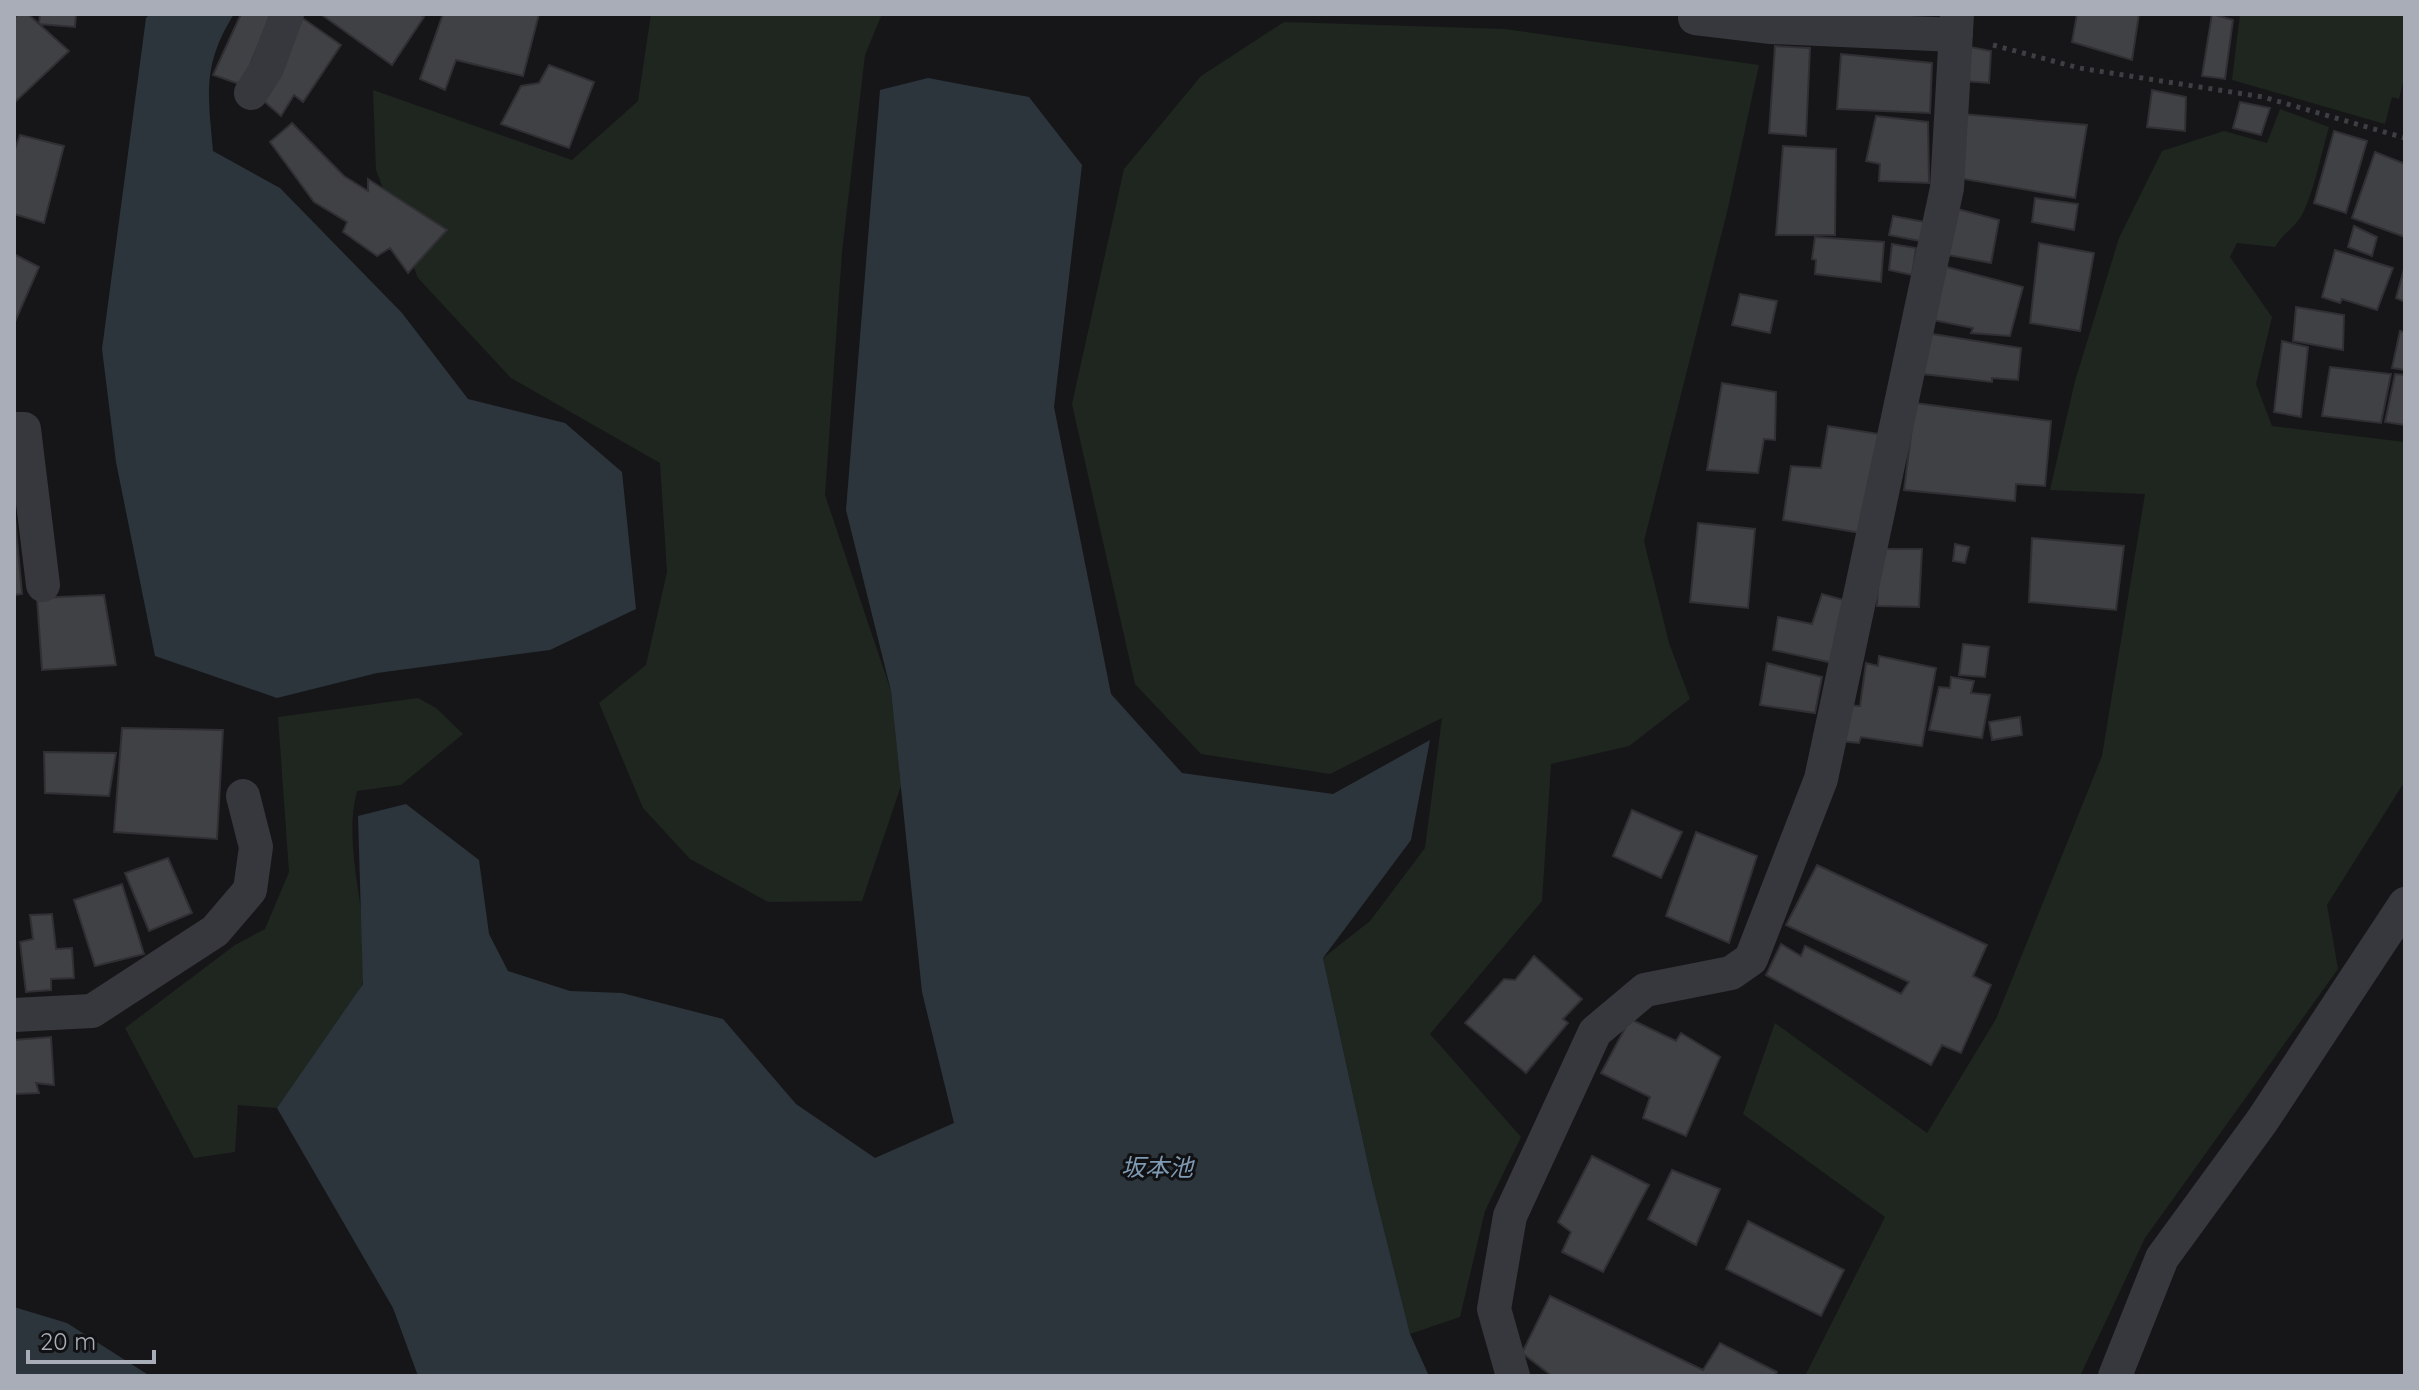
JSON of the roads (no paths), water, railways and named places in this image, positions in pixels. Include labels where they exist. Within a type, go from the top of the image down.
[{"type":"street","points":[[251,93],[267,68],[287,14]]},
{"type":"street","points":[[1513,1376],[1494,1309],[1510,1216],[1595,1032],[1645,990],[1731,973],[1751,959],[1821,779],[1947,188],[1957,25],[1771,27],[1695,18]]},
{"type":"street","points":[[14,429],[24,429],[43,585]]},
{"type":"street","points":[[14,1015],[92,1011],[215,931],[250,890],[256,847],[243,796]]},
{"type":"street","points":[[2115,1376],[2162,1258],[2271,1109],[2405,904]]},
{"type":"water","points":[[150,14],[234,14],[212,65],[209,96],[213,151],[280,188],[402,313],[468,399],[565,423],[622,472],[636,609],[550,650],[377,673],[277,698],[155,656],[116,462],[102,349],[146,18]]},
{"type":"water","name":"坂本池","points":[[928,78],[1029,97],[1082,165],[1054,407],[1111,694],[1182,773],[1333,794],[1430,740],[1411,840],[1323,958],[1372,1182],[1410,1334],[1429,1376],[418,1376],[393,1308],[277,1108],[363,984],[358,816],[406,804],[479,860],[489,934],[508,971],[570,991],[622,993],[723,1019],[796,1104],[875,1158],[954,1123],[922,992],[891,691],[846,510],[880,90]]},
{"type":"water","points":[[14,1307],[67,1323],[150,1376],[14,1376]]}]
